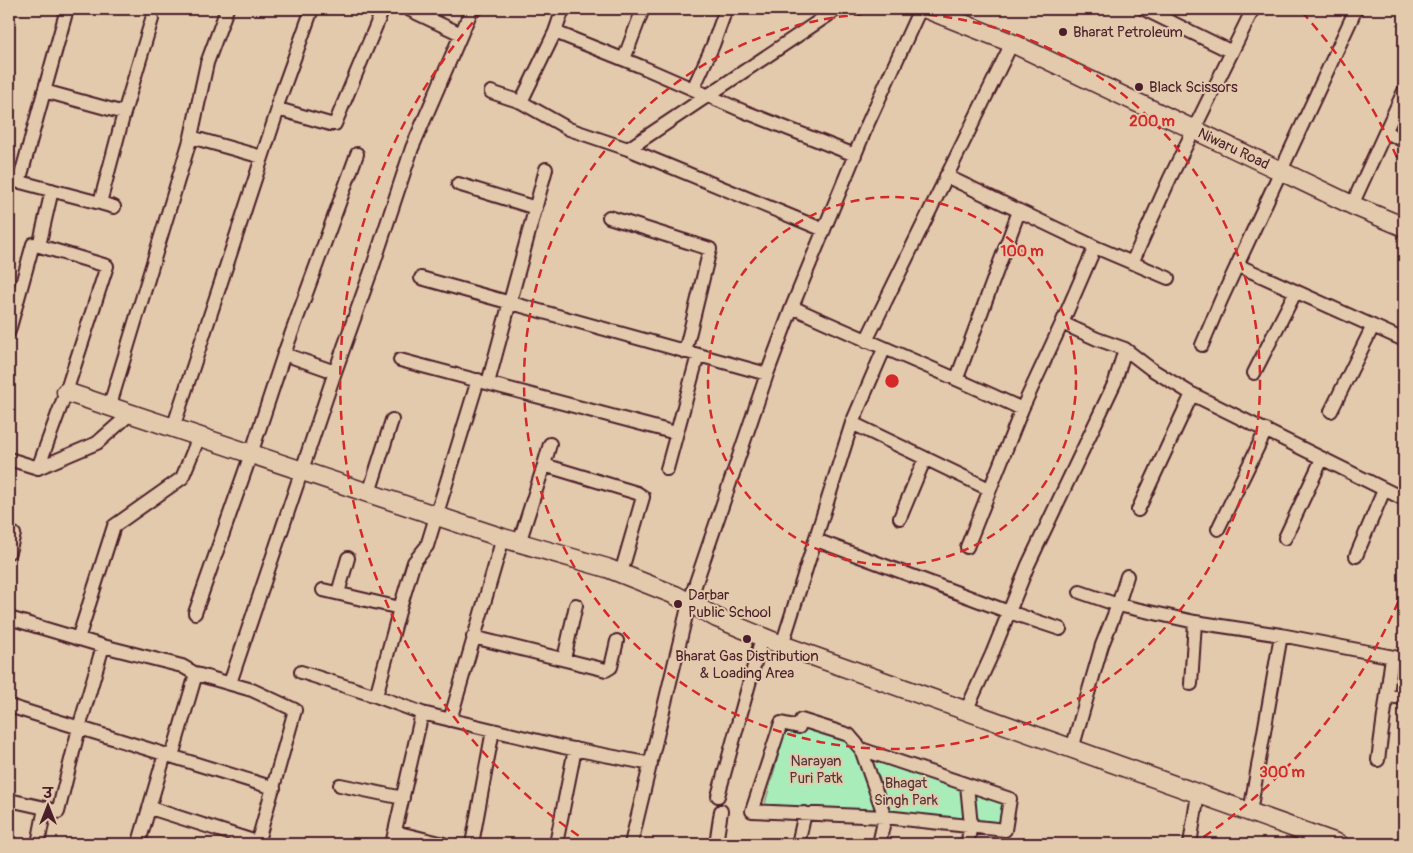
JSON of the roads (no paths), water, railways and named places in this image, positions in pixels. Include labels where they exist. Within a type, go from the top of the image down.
[{"type":"street","points":[[67,9],[44,91],[14,180],[114,207]]},
{"type":"street","points":[[109,408],[191,137],[207,63],[227,9]]},
{"type":"street","points":[[173,428],[278,109],[278,103],[312,9]]},
{"type":"street","points":[[278,109],[330,124],[336,124],[383,9]]},
{"type":"street","points":[[408,9],[461,34]]},
{"type":"street","points":[[230,683],[412,148],[472,9]]},
{"type":"street","points":[[521,102],[555,32],[563,9]]},
{"type":"street","points":[[624,60],[643,9]]},
{"type":"street","points":[[694,90],[726,9]]},
{"type":"street","points":[[628,149],[837,9]]},
{"type":"street","points":[[632,844],[689,603],[792,307],[855,155],[920,9]]},
{"type":"street","name":"Niwaru Road","points":[[926,9],[1012,43],[1352,205],[1404,227]]},
{"type":"street","points":[[1144,9],[1170,15],[1232,52]]},
{"type":"street","points":[[1132,263],[1170,178],[1253,9]]},
{"type":"street","points":[[1202,345],[1237,265],[1356,9]]},
{"type":"street","points":[[100,203],[152,19]]},
{"type":"street","points":[[555,32],[855,155]]},
{"type":"street","points":[[866,341],[1012,43]]},
{"type":"street","points":[[44,91],[124,114]]},
{"type":"street","points":[[1352,205],[1404,91]]},
{"type":"street","points":[[492,92],[521,102],[568,129],[628,149],[824,230]]},
{"type":"street","points":[[1386,132],[1404,140]]},
{"type":"street","points":[[191,137],[262,157]]},
{"type":"street","points":[[195,614],[284,354],[357,154]]},
{"type":"street","points":[[376,696],[414,562],[427,546],[510,303],[546,169]]},
{"type":"street","points":[[946,176],[1095,247],[1168,278]]},
{"type":"street","points":[[458,184],[536,208]]},
{"type":"street","points":[[39,246],[52,190]]},
{"type":"street","points":[[957,378],[1019,211]]},
{"type":"street","points":[[609,218],[710,249],[692,353],[667,469]]},
{"type":"street","points":[[9,331],[33,244],[107,266],[66,392],[38,468]]},
{"type":"street","points":[[967,547],[1022,409],[1095,247]]},
{"type":"street","points":[[1237,265],[1404,340]]},
{"type":"street","points":[[421,278],[768,374]]},
{"type":"street","points":[[1254,373],[1296,291]]},
{"type":"street","points":[[792,307],[884,349],[957,378],[1022,409]]},
{"type":"street","points":[[1062,323],[1125,349],[1151,369],[1192,394],[1404,499]]},
{"type":"street","points":[[1331,411],[1373,326]]},
{"type":"street","points":[[782,646],[852,423],[884,349]]},
{"type":"street","points":[[966,711],[992,654],[1028,565],[1115,382],[1125,349]]},
{"type":"street","points":[[284,354],[336,372]]},
{"type":"street","points":[[400,360],[676,433]]},
{"type":"street","points":[[66,392],[109,408],[511,541],[607,568],[675,594],[717,618],[782,646],[1339,844]]},
{"type":"street","points":[[1138,510],[1192,394]]},
{"type":"street","points":[[9,459],[38,468],[97,443],[130,414]]},
{"type":"street","points":[[369,493],[392,420]]},
{"type":"street","points":[[852,423],[989,488]]},
{"type":"street","points":[[1218,529],[1266,430]]},
{"type":"street","points":[[78,639],[114,526],[182,478],[199,437]]},
{"type":"street","points":[[450,720],[473,637],[511,541],[544,465],[550,444]]},
{"type":"street","points":[[900,518],[925,458]]},
{"type":"street","points":[[1285,538],[1322,459]]},
{"type":"street","points":[[544,465],[637,493],[642,497],[621,573]]},
{"type":"street","points":[[1356,556],[1384,490]]},
{"type":"street","points":[[9,532],[14,534],[9,552]]},
{"type":"street","points":[[816,540],[1009,612],[1060,629]]},
{"type":"street","points":[[338,593],[348,558]]},
{"type":"street","points":[[1072,749],[1102,645],[1127,576]]},
{"type":"street","points":[[323,590],[400,608]]},
{"type":"street","points":[[1080,592],[1118,605],[1195,622],[1281,635],[1398,658],[1387,696],[1378,760]]},
{"type":"street","points":[[564,659],[576,605]]},
{"type":"street","points":[[9,618],[78,639],[182,666],[196,674],[252,690],[295,710],[259,844],[150,808]]},
{"type":"street","points":[[1191,684],[1195,622]]},
{"type":"street","points":[[1250,812],[1281,635]]},
{"type":"street","points":[[473,637],[609,669],[611,668],[618,641]]},
{"type":"street","points":[[718,796],[762,637]]},
{"type":"street","points":[[9,800],[58,812],[79,728],[104,646]]},
{"type":"street","points":[[301,672],[422,713],[575,749],[650,764]]},
{"type":"street","points":[[140,839],[196,674]]},
{"type":"street","points":[[1387,696],[1404,698]]},
{"type":"street","points":[[9,706],[274,788]]},
{"type":"street","points":[[422,713],[394,838],[444,844]]},
{"type":"street","points":[[861,749],[1010,798],[1005,830],[886,817],[752,811],[781,722],[798,727],[801,720],[849,735],[861,749],[886,817],[880,844]]},
{"type":"street","points":[[472,844],[493,730]]},
{"type":"street","points":[[556,844],[575,749]]},
{"type":"street","points":[[340,785],[403,798]]},
{"type":"street","points":[[967,785],[971,826],[967,844]]},
{"type":"street","points":[[1190,844],[1198,794]]},
{"type":"street","points":[[38,844],[45,808]]},
{"type":"street","points":[[716,844],[721,811]]},
{"type":"street","points":[[798,844],[804,813]]},
{"type":"place","name":"Bharat Petroleum","points":[[1063,32]]},
{"type":"place","name":"Black Scissors","points":[[1139,87]]},
{"type":"place","name":"Darbar Public School","points":[[678,604]]},
{"type":"place","name":"Bharat Gas Distribution & Loading Area","points":[[747,639]]},
{"type":"park label","name":"Narayan Puri Patk","points":[[816,770]]},
{"type":"park label","name":"Bhagat Singh Park","points":[[906,792]]}]
